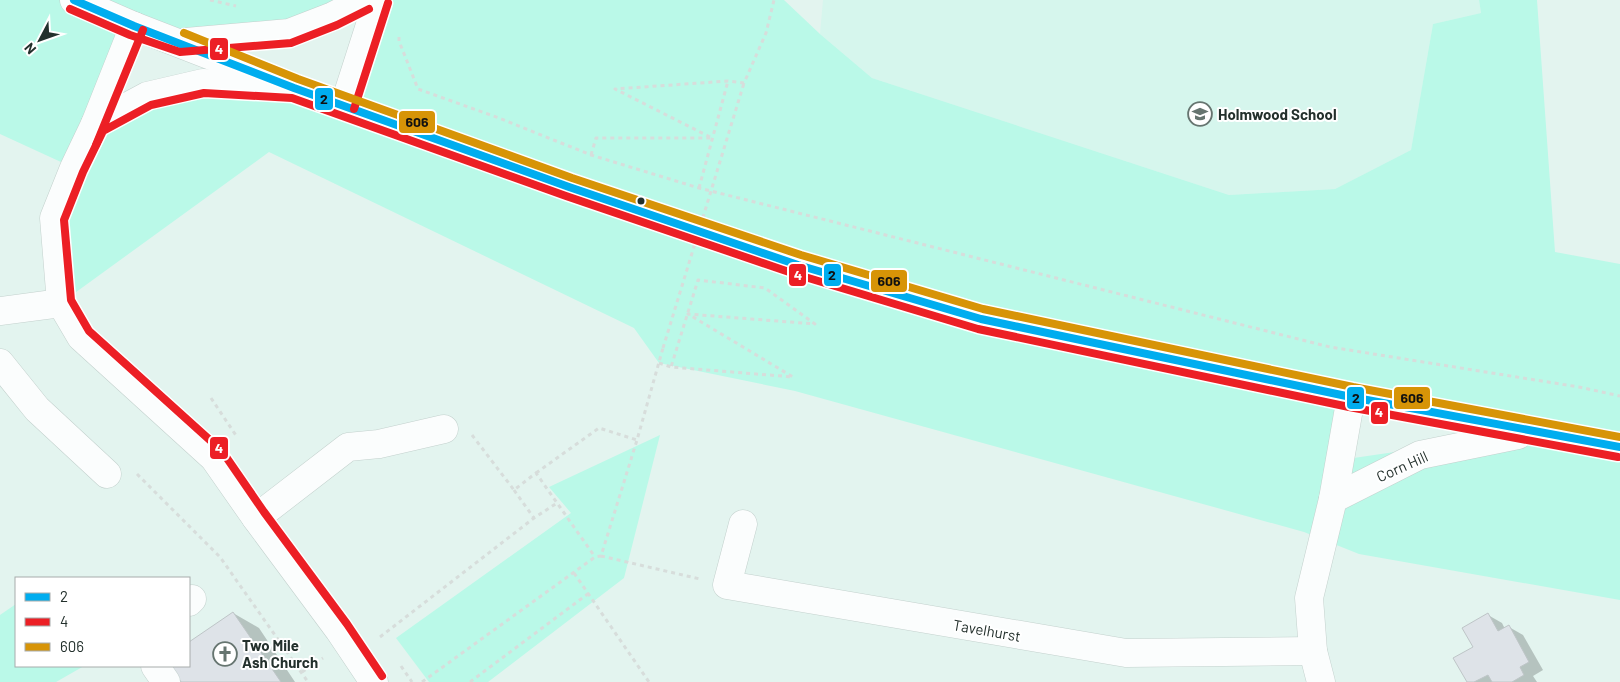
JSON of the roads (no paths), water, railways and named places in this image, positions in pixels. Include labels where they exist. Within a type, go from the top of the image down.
[{"type":"street","points":[[74,0],[134,26],[180,42],[294,88],[569,188],[798,265],[981,319],[1351,397],[1620,447]]},
{"type":"street","points":[[180,42],[288,33],[333,16],[364,0]]},
{"type":"street","points":[[344,106],[378,0]]},
{"type":"street","points":[[134,26],[95,124],[74,168],[54,218],[61,303],[81,337],[214,458],[339,630],[374,682]]},
{"type":"street","points":[[95,124],[147,96],[203,84],[294,88]]},
{"type":"street","points":[[0,311],[61,303]]},
{"type":"street","points":[[0,363],[37,409],[119,471]]},
{"type":"street","points":[[1321,682],[1313,651],[1309,598],[1332,499],[1351,397]]},
{"type":"street","points":[[256,518],[348,447],[379,444],[444,429]]},
{"type":"street","name":"Corn Hill","points":[[1332,499],[1420,455],[1533,432]]},
{"type":"street","name":"Tavelhurst","points":[[743,524],[727,585],[1126,653],[1313,651]]},
{"type":"street","points":[[155,667],[166,682]]},
{"type":"place","name":"Holmwood School","points":[[1200,114]]},
{"type":"place","name":"Two Mile Ash Church","points":[[225,654]]}]
